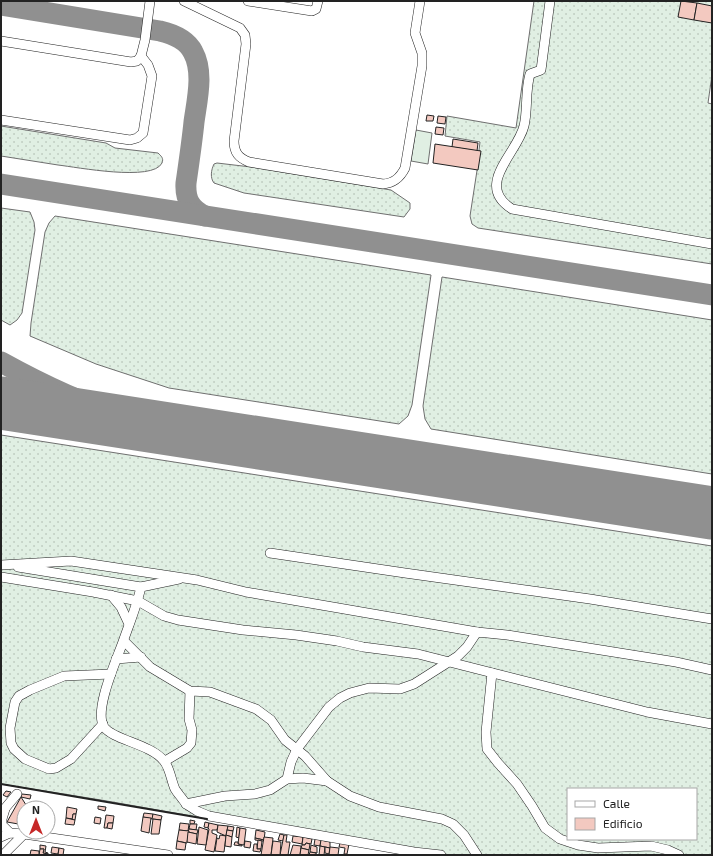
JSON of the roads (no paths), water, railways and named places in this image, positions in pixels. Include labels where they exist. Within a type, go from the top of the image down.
[{"type":"street","points":[[1,41],[130,62],[137,61],[141,56],[145,40],[150,1]]},
{"type":"street","points":[[184,1],[240,28],[245,35],[246,44],[234,141],[235,151],[242,160],[383,184],[396,181],[402,175],[405,168],[422,66],[422,53],[415,33],[420,1]]},
{"type":"street","points":[[248,1],[312,11],[316,9],[318,1]]},
{"type":"street","points":[[550,1],[541,70],[530,74],[524,125],[519,140],[501,167],[496,183],[497,194],[504,204],[512,209],[712,244]]},
{"type":"street","points":[[1,120],[130,140],[137,138],[142,133],[152,76],[148,65],[141,56]]},
{"type":"street","points":[[270,553],[590,599],[712,619]]},
{"type":"street","points":[[1,565],[71,561],[184,578],[246,592],[477,632],[507,635],[676,662],[712,670]]},
{"type":"street","points":[[1,565],[141,587],[184,578]]},
{"type":"street","points":[[1,577],[111,595],[138,601],[164,616],[178,620],[243,630],[296,635],[337,641],[363,647],[418,654],[646,712],[712,724]]},
{"type":"street","points":[[141,587],[138,601],[111,674],[102,704],[101,719],[104,728],[112,734],[145,747],[165,761],[175,789],[186,804],[209,816],[414,852],[441,855]]},
{"type":"street","points":[[111,595],[121,607],[129,624]]},
{"type":"street","points":[[287,779],[291,762],[297,750],[329,707],[340,698],[350,693],[369,688],[400,689],[414,684],[458,656],[467,647],[477,632]]},
{"type":"street","points":[[124,640],[150,667],[190,691],[210,692],[256,709],[271,720],[285,740],[297,750],[327,781],[350,796],[379,807],[442,819],[453,824],[464,835],[477,855]]},
{"type":"street","points":[[116,659],[141,658]]},
{"type":"street","points":[[492,673],[486,732],[488,749],[498,763],[517,784],[532,806],[544,828],[560,839],[578,845],[598,848],[651,846],[668,850],[679,855]]},
{"type":"street","points":[[103,724],[71,759],[56,768],[49,769],[25,759],[10,743],[10,728],[15,702],[19,696],[64,676],[111,674]]},
{"type":"street","points":[[165,761],[187,748],[191,743],[192,730],[189,719],[190,691]]},
{"type":"street","points":[[186,804],[225,796],[255,794],[270,790],[287,779],[303,778],[327,781]]},
{"type":"street","points":[[10,833],[2,825],[3,811],[17,794]]},
{"type":"street","points":[[1,837],[10,833],[16,833]]},
{"type":"street","points":[[56,839],[168,855]]},
{"type":"street","points":[[3,855],[18,840]]}]
